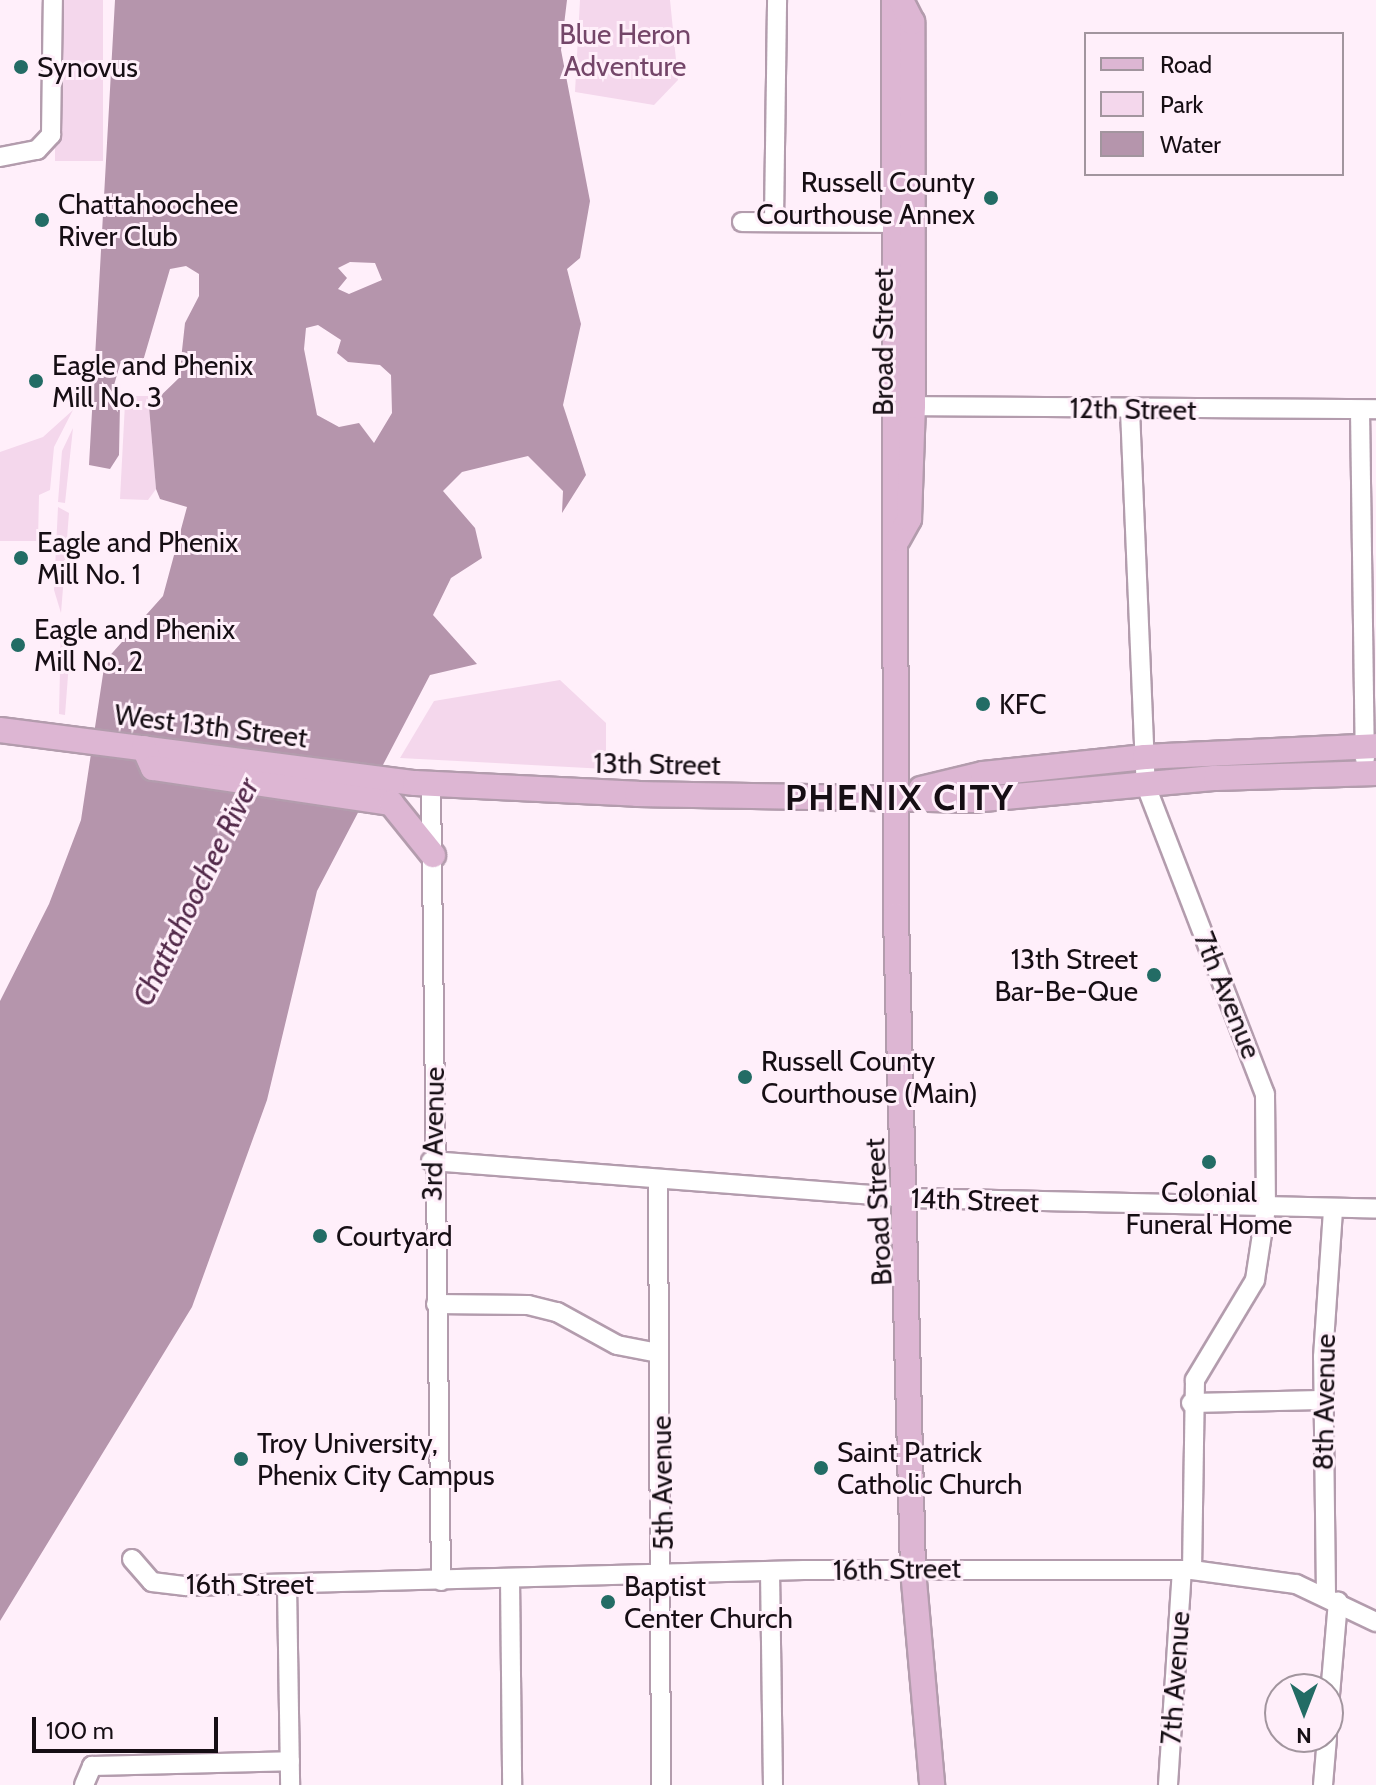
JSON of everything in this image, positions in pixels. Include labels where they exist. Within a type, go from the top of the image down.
[{"type":"main road","name":"Broad Street","points":[[894,0],[890,223],[909,519],[898,539],[899,795],[913,1570],[932,1785]]},
{"type":"main road","name":"Broad Street","points":[[901,0],[912,22],[902,406]]},
{"type":"main road","name":"West 13th Street","points":[[0,730],[423,783]]},
{"type":"main road","name":"13th Street","points":[[899,795],[983,774],[1145,757],[1370,746]]},
{"type":"main road","points":[[144,748],[153,768],[391,803],[433,855]]},
{"type":"main road","name":"13th Street","points":[[423,783],[899,795],[972,800],[1370,773]]},
{"type":"street","points":[[0,157],[37,150],[51,135],[53,0]]},
{"type":"street","points":[[774,220],[777,0]]},
{"type":"street","points":[[742,222],[890,223]]},
{"type":"street","name":"12th Street","points":[[902,406],[1368,410]]},
{"type":"street","name":"7th Avenue","points":[[1130,410],[1146,786],[1258,1065],[1266,1208],[1250,1293],[1201,1366],[1191,1403],[1187,1570],[1168,1785]]},
{"type":"street","points":[[1368,410],[1370,773]]},
{"type":"street","name":"3rd Avenue","points":[[423,783],[433,855],[431,1161],[441,1581]]},
{"type":"street","name":"14th Street","points":[[431,1161],[908,1198],[1376,1209]]},
{"type":"street","name":"5th Avenue","points":[[658,1181],[658,1353],[664,1575],[661,1785]]},
{"type":"street","name":"8th Avenue","points":[[1330,1673],[1332,1598],[1322,1400],[1333,1209]]},
{"type":"street","points":[[436,1304],[528,1305],[557,1312],[617,1345],[658,1353]]},
{"type":"street","points":[[1191,1403],[1322,1400]]},
{"type":"street","name":"16th Street","points":[[132,1559],[152,1582],[287,1585],[770,1571],[1187,1570],[1267,1578],[1332,1598],[1376,1622]]},
{"type":"street","points":[[770,1571],[773,1785]]},
{"type":"street","points":[[510,1578],[512,1785]]},
{"type":"street","points":[[287,1585],[290,1785]]},
{"type":"street","points":[[1323,1785],[1326,1753]]},
{"type":"street","points":[[84,1782],[92,1766],[290,1761]]},
{"type":"green space","points":[[55,0],[103,0],[103,161],[55,161]]},
{"type":"green space","name":"Blue Heron Adventure","points":[[580,0],[670,0],[678,80],[654,105],[575,92]]},
{"type":"green space","points":[[133,396],[148,396],[156,489],[148,500],[120,499],[125,403]]},
{"type":"green space","points":[[73,410],[54,447],[50,490],[39,495],[38,541],[0,541],[0,452],[43,437]]},
{"type":"green space","points":[[73,428],[65,503],[58,502],[62,451]]},
{"type":"green space","points":[[58,507],[69,513],[61,613],[54,590]]},
{"type":"green space","points":[[72,623],[65,715],[59,714],[61,625]]},
{"type":"green space","points":[[560,680],[606,723],[606,769],[400,758],[434,701]]},
{"type":"water","name":"Chattahoochee River","points":[[115,0],[567,0],[561,50],[590,201],[580,258],[567,269],[581,324],[563,405],[586,475],[562,513],[563,491],[528,456],[462,472],[443,491],[475,528],[482,558],[451,578],[433,615],[477,664],[430,675],[317,891],[267,1100],[192,1307],[0,1621],[0,1001],[49,904],[81,820],[105,661],[163,596],[187,507],[160,499],[156,489],[149,407],[179,378],[185,323],[199,296],[199,274],[186,266],[170,269],[143,361],[121,361],[112,392],[112,402],[120,403],[119,455],[110,469],[89,465]],"holes":[[[350,262],[375,263],[382,280],[349,294],[338,289],[347,278],[338,268]],[[318,325],[341,340],[337,353],[348,362],[380,365],[391,375],[392,413],[374,443],[359,423],[339,427],[317,415],[304,349],[306,328]]]},
{"type":"place","name":"Synovus","points":[[21,67]]},
{"type":"place","name":"Russell County Courthouse Annex","points":[[991,198]]},
{"type":"place","name":"Chattahoochee River Club","points":[[42,220]]},
{"type":"place","name":"Eagle and Phenix Mill No. 3","points":[[36,381]]},
{"type":"place","name":"Eagle and Phenix Mill No. 1","points":[[21,558]]},
{"type":"place","name":"Eagle and Phenix Mill No. 2","points":[[18,645]]},
{"type":"place","name":"KFC","points":[[983,704]]},
{"type":"place","name":"13th Street Bar-Be-Que","points":[[1154,975]]},
{"type":"place","name":"Russell County Courthouse (Main)","points":[[745,1077]]},
{"type":"place","name":"Colonial Funeral Home","points":[[1209,1162]]},
{"type":"place","name":"Courtyard","points":[[320,1236]]},
{"type":"place","name":"Troy University, Phenix City Campus","points":[[241,1459]]},
{"type":"place","name":"Saint Patrick Catholic Church","points":[[821,1468]]},
{"type":"place","name":"Baptist Center Church","points":[[608,1602]]},
{"type":"district","name":"PHENIX CITY","points":[[900,798]]}]
